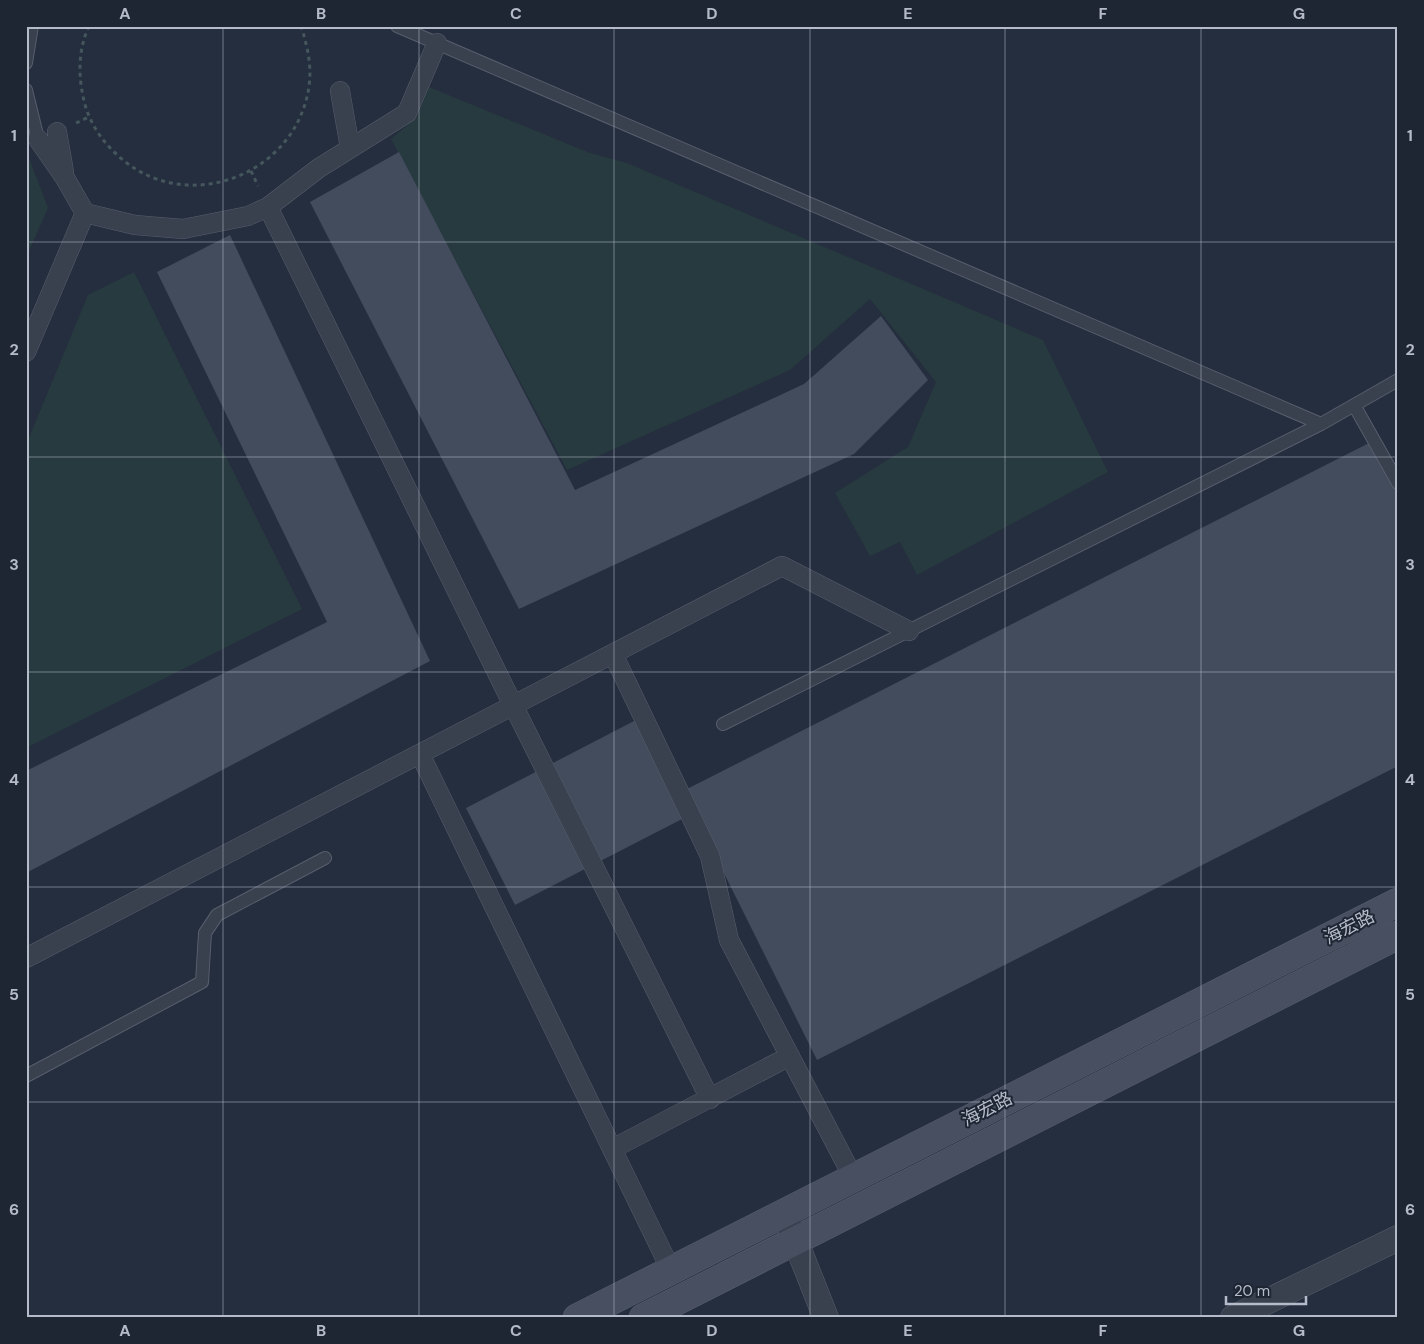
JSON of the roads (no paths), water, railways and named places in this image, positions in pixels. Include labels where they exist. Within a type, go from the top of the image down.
[{"type":"main road","name":"海宏路","points":[[577,1318],[1398,902]]},
{"type":"main road","name":"海宏路","points":[[643,1318],[1398,935]]},
{"type":"street","points":[[38,139],[65,178],[85,213],[135,225],[183,229],[248,216],[268,207],[319,168],[406,113],[437,43]]},
{"type":"street","points":[[340,91],[350,148]]},
{"type":"street","points":[[57,132],[65,178]]},
{"type":"street","points":[[268,207],[513,705],[710,1099]]},
{"type":"street","points":[[26,352],[85,213]]},
{"type":"street","points":[[26,958],[782,566],[909,631]]},
{"type":"street","points":[[612,654],[710,856],[729,940],[853,1177]]},
{"type":"street","points":[[420,754],[671,1270]]},
{"type":"street","points":[[612,1149],[790,1056]]},
{"type":"street","points":[[784,1212],[826,1318]]},
{"type":"street","points":[[1233,1318],[1398,1238]]},
{"type":"lane","points":[[26,63],[32,26]]},
{"type":"lane","points":[[397,26],[1321,424]]},
{"type":"lane","points":[[26,90],[38,139]]},
{"type":"lane","points":[[723,724],[1321,424],[1398,380]]},
{"type":"lane","points":[[1354,405],[1398,483]]},
{"type":"lane","points":[[26,1076],[202,982],[205,934],[217,915],[326,858]]}]
